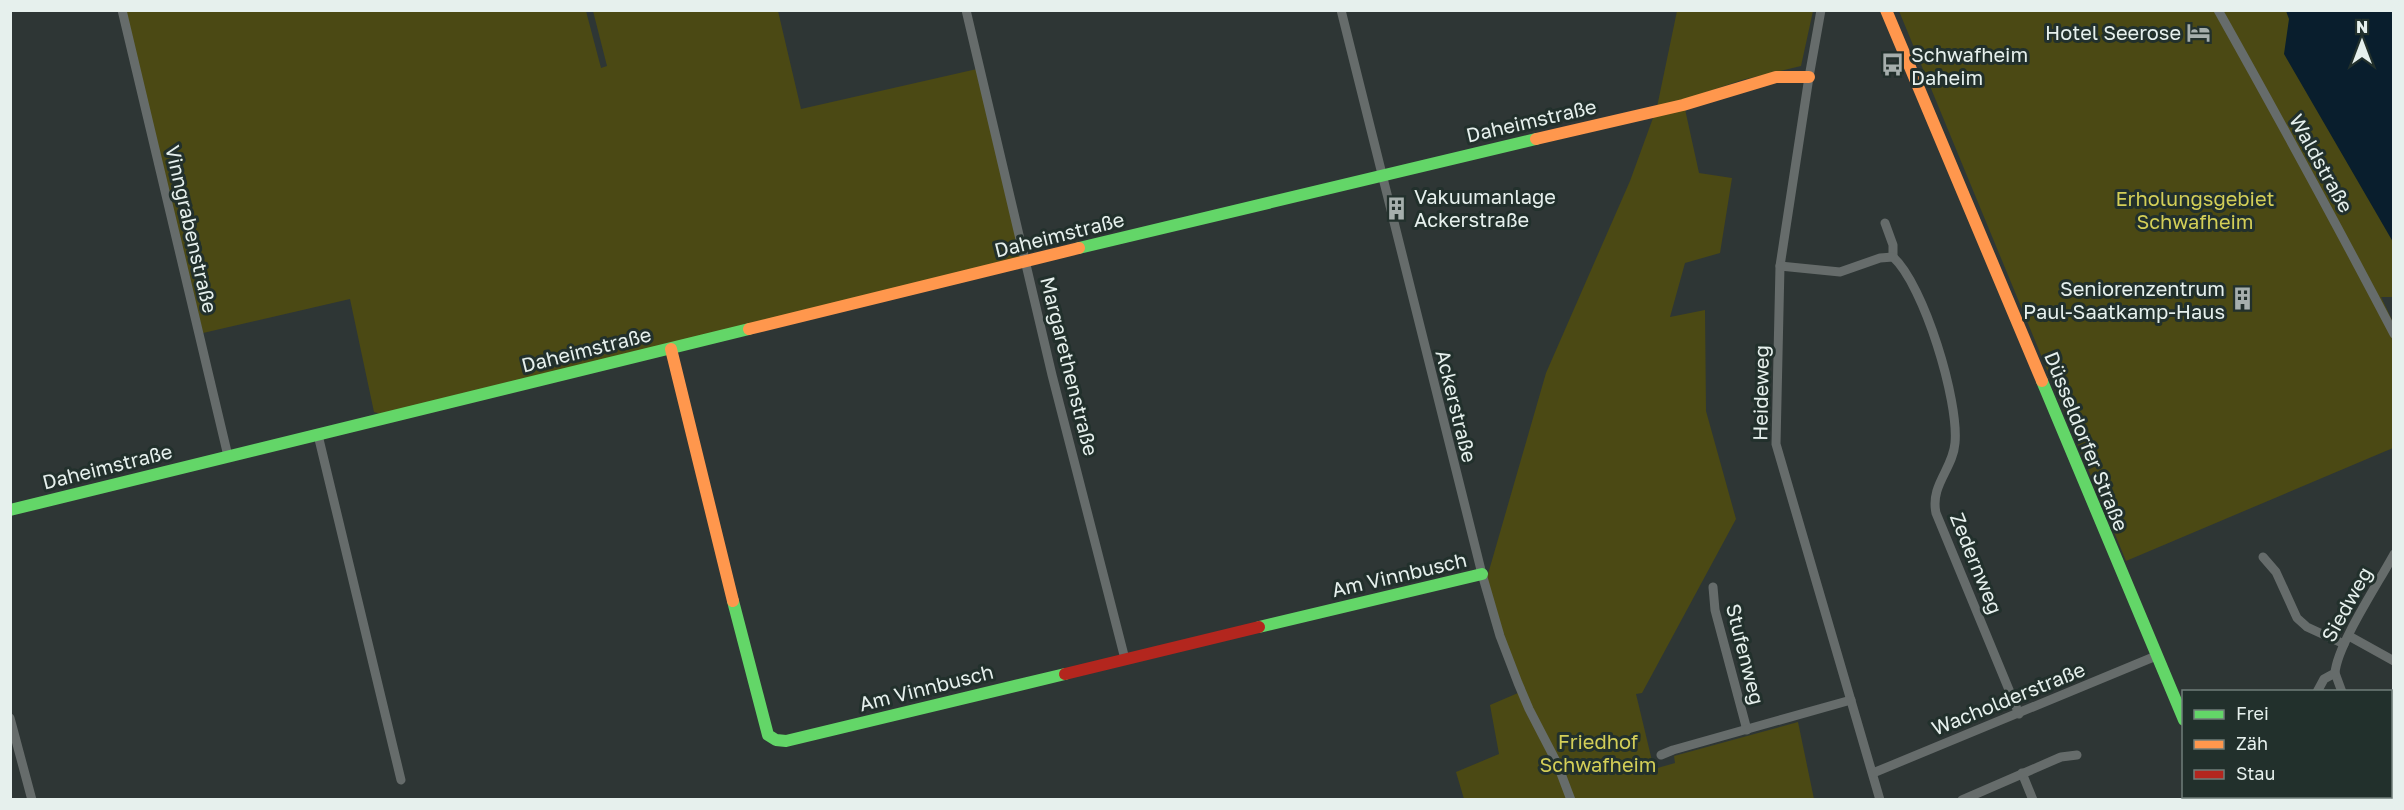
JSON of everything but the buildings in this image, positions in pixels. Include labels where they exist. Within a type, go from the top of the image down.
[{"type":"street","name":"Vinngrabenstraße","points":[[122,10],[228,456]]},
{"type":"street","name":"Margarethenstraße","points":[[966,10],[1052,375],[1125,659]]},
{"type":"street","name":"Ackerstraße","points":[[1341,10],[1380,175],[1482,574],[1500,636],[1518,683],[1557,763],[1570,800]]},
{"type":"street","name":"Heideweg","points":[[1821,10],[1780,266],[1776,444],[1880,800]]},
{"type":"street","name":"Waldstraße","points":[[2218,10],[2394,334]]},
{"type":"street","name":"Düsseldorfer Straße","points":[[1890,14],[2182,715]]},
{"type":"street","name":"Daheimstraße","points":[[10,510],[1380,175],[1683,105],[1776,77],[1809,76]]},
{"type":"street","name":"Zedernweg","points":[[1885,223],[1893,244],[1893,257],[1903,266],[1915,288],[1939,349],[1949,386],[1955,444],[1953,454],[1936,492],[1936,513],[2019,714]]},
{"type":"street","points":[[1780,266],[1840,272],[1880,258],[1893,257]]},
{"type":"street","name":"Am Vinnbusch","points":[[670,349],[721,558],[768,735],[776,740],[786,741],[1482,574]]},
{"type":"street","points":[[318,435],[401,780]]},
{"type":"street","name":"Siedweg","points":[[2341,690],[2335,673],[2336,661],[2394,555]]},
{"type":"street","points":[[2263,557],[2276,572],[2298,618],[2307,627],[2346,640],[2394,661]]},
{"type":"street","name":"Stufenweg","points":[[1713,587],[1715,610],[1747,730]]},
{"type":"street","name":"Wacholderstraße","points":[[1873,773],[2156,656]]},
{"type":"street","name":"Siedweg","points":[[2318,690],[2324,679],[2335,673]]},
{"type":"street","name":"Stufenweg","points":[[1661,755],[1851,700]]},
{"type":"street","points":[[10,718],[32,800]]},
{"type":"street","points":[[1962,800],[2061,757],[2077,755]]},
{"type":"street","points":[[2022,773],[2033,800]]},
{"type":"green space","points":[[125,11],[586,11],[601,68],[607,66],[593,11],[778,11],[801,109],[977,69],[1021,259],[381,414],[374,412],[350,299],[203,333]]},
{"type":"green space","name":"Friedhof Schwafheim","points":[[1677,11],[1813,11],[1801,66],[1742,80],[1683,100],[1699,173],[1732,178],[1720,253],[1685,263],[1670,317],[1705,310],[1706,411],[1736,519],[1642,693],[1636,694],[1654,769],[1675,763],[1674,756],[1798,722],[1814,799],[1464,799],[1456,772],[1499,754],[1490,705],[1525,690],[1503,634],[1486,581],[1546,373],[1630,181],[1657,107]]},
{"type":"green space","name":"Erholungsgebiet Schwafheim","points":[[1899,11],[2393,11],[2394,297],[2381,297],[2393,322],[2393,448],[2126,561]]},
{"type":"water","points":[[2286,11],[2393,11],[2393,242],[2284,54],[2289,19]]},
{"type":"traffic: fast","points":[[1079,248],[1536,139]]},
{"type":"traffic: fast","points":[[10,510],[749,329]]},
{"type":"traffic: fast","points":[[2042,381],[2182,715]]},
{"type":"traffic: fast","points":[[1259,627],[1482,574]]},
{"type":"traffic: fast","points":[[733,601],[768,735],[776,740],[786,741],[1065,674]]},
{"type":"traffic: slow","points":[[1886,10],[2042,381]]},
{"type":"traffic: slow","points":[[1536,139],[1683,105],[1776,77],[1809,77]]},
{"type":"traffic: slow","points":[[749,329],[1079,248]]},
{"type":"traffic: slow","points":[[671,349],[733,601]]},
{"type":"traffic: jam","points":[[1065,674],[1259,627]]},
{"type":"place","name":"Hotel Seerose","points":[[2199,32]]},
{"type":"place","name":"Schwafheim Daheim","points":[[1893,65]]},
{"type":"place","name":"Vakuumanlage Ackerstraße","points":[[1396,208]]},
{"type":"place","name":"Seniorenzentrum Paul-Saatkamp-Haus","points":[[2243,299]]}]
